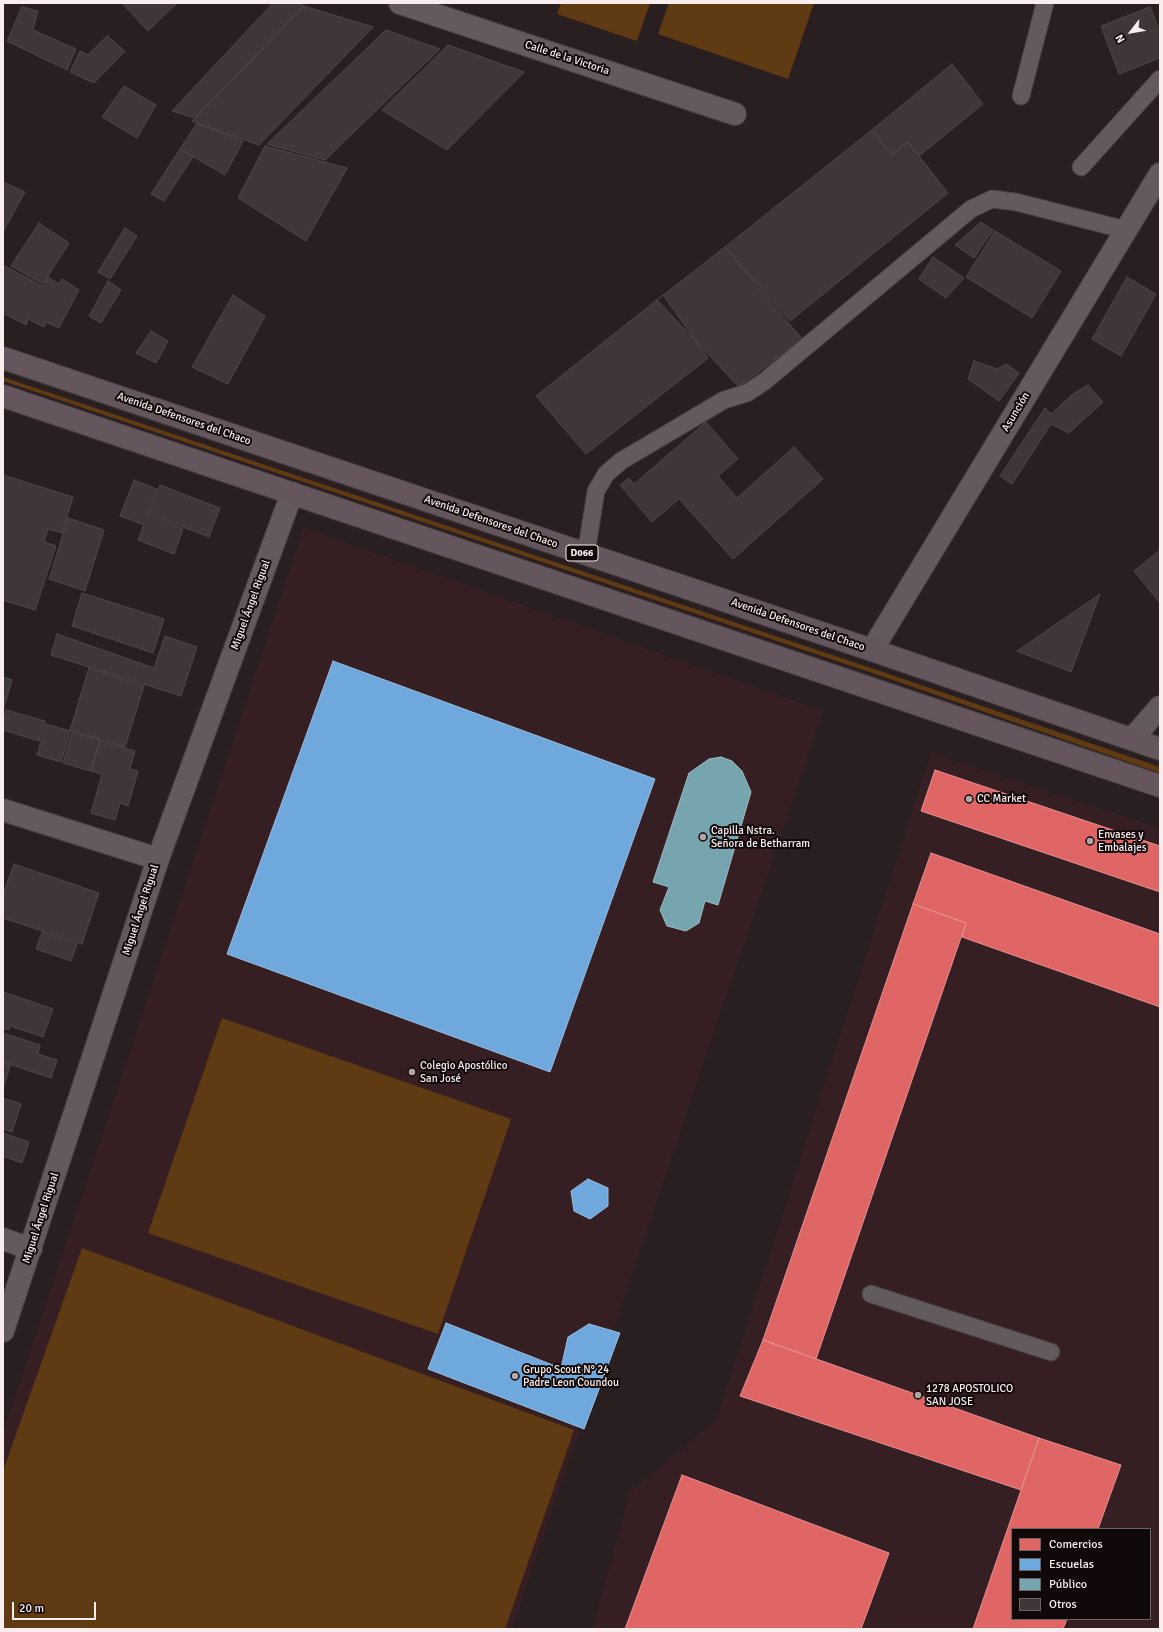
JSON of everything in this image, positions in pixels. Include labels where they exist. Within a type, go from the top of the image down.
[{"type":"highway","name":"Avenida Defensores del Chaco","points":[[3,358],[872,650],[1160,749]]},
{"type":"highway","points":[[3,396],[1160,786]]},
{"type":"street","name":"Calle de la Victoria","points":[[400,3],[735,114]]},
{"type":"street","name":"Asunción","points":[[872,650],[1160,174]]},
{"type":"street","name":"Miguel Ángel Rigual","points":[[3,1331],[158,859],[292,493]]},
{"type":"street","points":[[1132,739],[1160,707]]},
{"type":"street","points":[[3,810],[158,859]]},
{"type":"street","points":[[3,1239],[31,1249]]},
{"type":"lane","points":[[1021,96],[1045,3]]},
{"type":"lane","points":[[1081,167],[1160,79]]},
{"type":"lane","points":[[586,554],[596,491],[606,474],[621,461],[724,400],[747,393],[765,381],[971,209],[992,199],[1016,202],[1126,230]]},
{"type":"lane","points":[[871,1294],[1051,1352]]},
{"type":"shaded area","points":[[561,3],[650,3],[637,41],[557,14]]},
{"type":"shaded area","points":[[669,3],[814,3],[788,79],[658,34]]},
{"type":"shaded area","points":[[3,377],[892,675],[1160,767],[1160,773],[890,679],[3,381]]},
{"type":"shaded area","name":"Colegio Apostólico San José","points":[[304,528],[823,711],[512,1629],[3,1629],[3,1432]]},
{"type":"shaded area","points":[[931,753],[1160,828],[1160,1629],[593,1629],[629,1493],[716,1421]]},
{"type":"shaded area","points":[[222,1018],[511,1119],[438,1334],[148,1233]]},
{"type":"shaded area","points":[[82,1248],[574,1430],[505,1629],[3,1629],[3,1471]]},
{"type":"building: Comercios","points":[[935,770],[1160,846],[1160,892],[921,811]]},
{"type":"building: Comercios","points":[[931,853],[1160,934],[1160,1007],[962,937],[966,923],[913,904]]},
{"type":"building: Comercios","points":[[913,904],[966,923],[816,1359],[763,1340]]},
{"type":"building: Comercios","points":[[763,1340],[1039,1438],[1021,1490],[740,1396]]},
{"type":"building: Comercios","points":[[1039,1438],[1121,1465],[1098,1528],[1011,1528],[1011,1620],[1067,1620],[1063,1629],[973,1629]]},
{"type":"building: Comercios","points":[[682,1475],[889,1553],[861,1629],[625,1629]]},
{"type":"building: Escuelas","name":"Colegio Apostólico San José","points":[[333,661],[655,779],[550,1072],[227,954]]},
{"type":"building: Escuelas","points":[[588,1179],[608,1188],[608,1206],[590,1219],[574,1211],[571,1191]]},
{"type":"building: Escuelas","name":"Grupo Scout N° 24 Padre Leon Coundou","points":[[446,1323],[601,1384],[584,1429],[428,1369]]},
{"type":"building: Escuelas","name":"Grupo Scout N° 24 Padre Leon Coundou","points":[[589,1324],[620,1333],[601,1384],[561,1368],[568,1337]]},
{"type":"building: Público","name":"Capilla Nstra. Señora de Betharram","points":[[721,757],[732,761],[742,771],[751,792],[718,905],[705,901],[699,923],[686,931],[667,926],[660,910],[669,887],[653,882],[689,773],[709,759]]},
{"type":"building: Otros","points":[[122,3],[177,3],[148,31]]},
{"type":"building: Otros","points":[[273,3],[297,3],[304,6],[195,118],[172,111]]},
{"type":"building: Otros","points":[[304,6],[373,27],[259,145],[192,121]]},
{"type":"building: Otros","points":[[22,7],[38,11],[33,30],[76,49],[67,70],[7,41]]},
{"type":"building: Otros","points":[[1150,7],[1160,32],[1160,58],[1119,74],[1101,26]]},
{"type":"building: Otros","points":[[386,30],[440,49],[325,160],[267,144]]},
{"type":"building: Otros","points":[[107,36],[125,51],[94,83],[70,72],[80,51],[88,55]]},
{"type":"building: Otros","points":[[448,45],[524,72],[447,150],[382,110]]},
{"type":"building: Otros","points":[[952,64],[983,104],[919,156],[908,142],[892,155],[872,130]]},
{"type":"building: Otros","points":[[124,86],[156,105],[137,138],[102,117]]},
{"type":"building: Otros","points":[[197,123],[243,141],[225,175],[180,149]]},
{"type":"building: Otros","points":[[872,130],[892,155],[908,142],[948,193],[790,321],[725,247]]},
{"type":"building: Otros","points":[[265,146],[347,168],[306,241],[238,198]]},
{"type":"building: Otros","points":[[180,149],[193,157],[164,201],[151,194]]},
{"type":"building: Otros","points":[[3,182],[25,192],[3,232]]},
{"type":"building: Otros","points":[[981,222],[993,230],[974,258],[955,245]]},
{"type":"building: Otros","points":[[39,223],[69,243],[43,284],[11,266]]},
{"type":"building: Otros","points":[[125,228],[137,236],[110,279],[98,272]]},
{"type":"building: Otros","points":[[995,231],[1061,271],[1032,318],[966,277]]},
{"type":"building: Otros","points":[[725,247],[802,339],[739,387],[657,300]]},
{"type":"building: Otros","points":[[933,257],[964,278],[946,298],[919,279]]},
{"type":"building: Otros","points":[[5,266],[44,287],[48,277],[59,284],[62,279],[79,290],[59,328],[46,322],[44,327],[28,319],[26,325],[3,313],[3,268]]},
{"type":"building: Otros","points":[[1127,277],[1156,294],[1121,356],[1092,339]]},
{"type":"building: Otros","points":[[108,281],[121,290],[101,323],[89,316]]},
{"type":"building: Otros","points":[[233,295],[265,316],[228,384],[192,367]]},
{"type":"building: Otros","points":[[663,295],[708,358],[586,454],[536,396]]},
{"type":"building: Otros","points":[[151,331],[168,341],[156,363],[136,353]]},
{"type":"building: Otros","points":[[974,361],[997,369],[1006,364],[1019,373],[999,401],[968,379]]},
{"type":"building: Otros","points":[[1088,385],[1103,402],[1069,433],[1051,424],[1012,484],[1000,476],[1045,408],[1051,414],[1073,394]]},
{"type":"building: Otros","points":[[706,422],[738,459],[718,476],[737,498],[794,447],[823,479],[733,559],[679,499],[652,522],[620,485],[629,478],[634,484]]},
{"type":"building: Otros","points":[[3,475],[73,497],[62,533],[48,529],[44,542],[56,546],[35,610],[3,600]]},
{"type":"building: Otros","points":[[134,480],[157,489],[147,515],[183,529],[174,554],[138,540],[144,525],[120,516]]},
{"type":"building: Otros","points":[[160,485],[220,508],[209,537],[149,514]]},
{"type":"building: Otros","points":[[68,518],[104,530],[85,591],[49,579]]},
{"type":"building: Otros","points":[[1160,550],[1160,603],[1134,571]]},
{"type":"building: Otros","points":[[82,593],[164,619],[153,653],[72,626]]},
{"type":"building: Otros","points":[[1100,594],[1071,672],[1017,651]]},
{"type":"building: Otros","points":[[57,634],[154,668],[165,636],[197,647],[181,696],[51,655]]},
{"type":"building: Otros","points":[[89,668],[144,686],[125,747],[70,730]]},
{"type":"building: Otros","points":[[3,677],[12,680],[3,711]]},
{"type":"building: Otros","points":[[6,710],[45,721],[39,741],[3,730]]},
{"type":"building: Otros","points":[[46,724],[70,731],[61,762],[37,755]]},
{"type":"building: Otros","points":[[72,732],[100,740],[90,771],[63,763]]},
{"type":"building: Otros","points":[[100,741],[135,751],[130,769],[138,771],[128,806],[120,803],[115,820],[91,813],[102,774],[91,771]]},
{"type":"building: Otros","points":[[14,864],[99,893],[82,944],[3,918],[3,895]]},
{"type":"building: Otros","points":[[42,932],[77,944],[71,961],[36,949]]},
{"type":"building: Otros","points":[[3,992],[53,1009],[43,1037],[10,1026],[9,1030],[3,1028]]},
{"type":"building: Otros","points":[[3,1033],[40,1045],[38,1054],[57,1060],[51,1078],[3,1062]]},
{"type":"building: Otros","points":[[3,1063],[10,1066],[3,1088]]},
{"type":"building: Otros","points":[[3,1098],[21,1104],[12,1132],[3,1129]]},
{"type":"building: Otros","points":[[3,1133],[29,1142],[22,1163],[3,1156]]},
{"type":"place","name":"CC Market","points":[[969,799]]},
{"type":"place","name":"Capilla Nstra. Señora de Betharram","points":[[703,837]]},
{"type":"place","name":"Envases y Embalajes","points":[[1090,841]]},
{"type":"place","name":"Colegio Apostólico San José","points":[[412,1072]]},
{"type":"place","name":"Grupo Scout N° 24 Padre Leon Coundou","points":[[515,1376]]},
{"type":"place","name":"1278 APOSTOLICO SAN JOSE","points":[[918,1395]]}]
